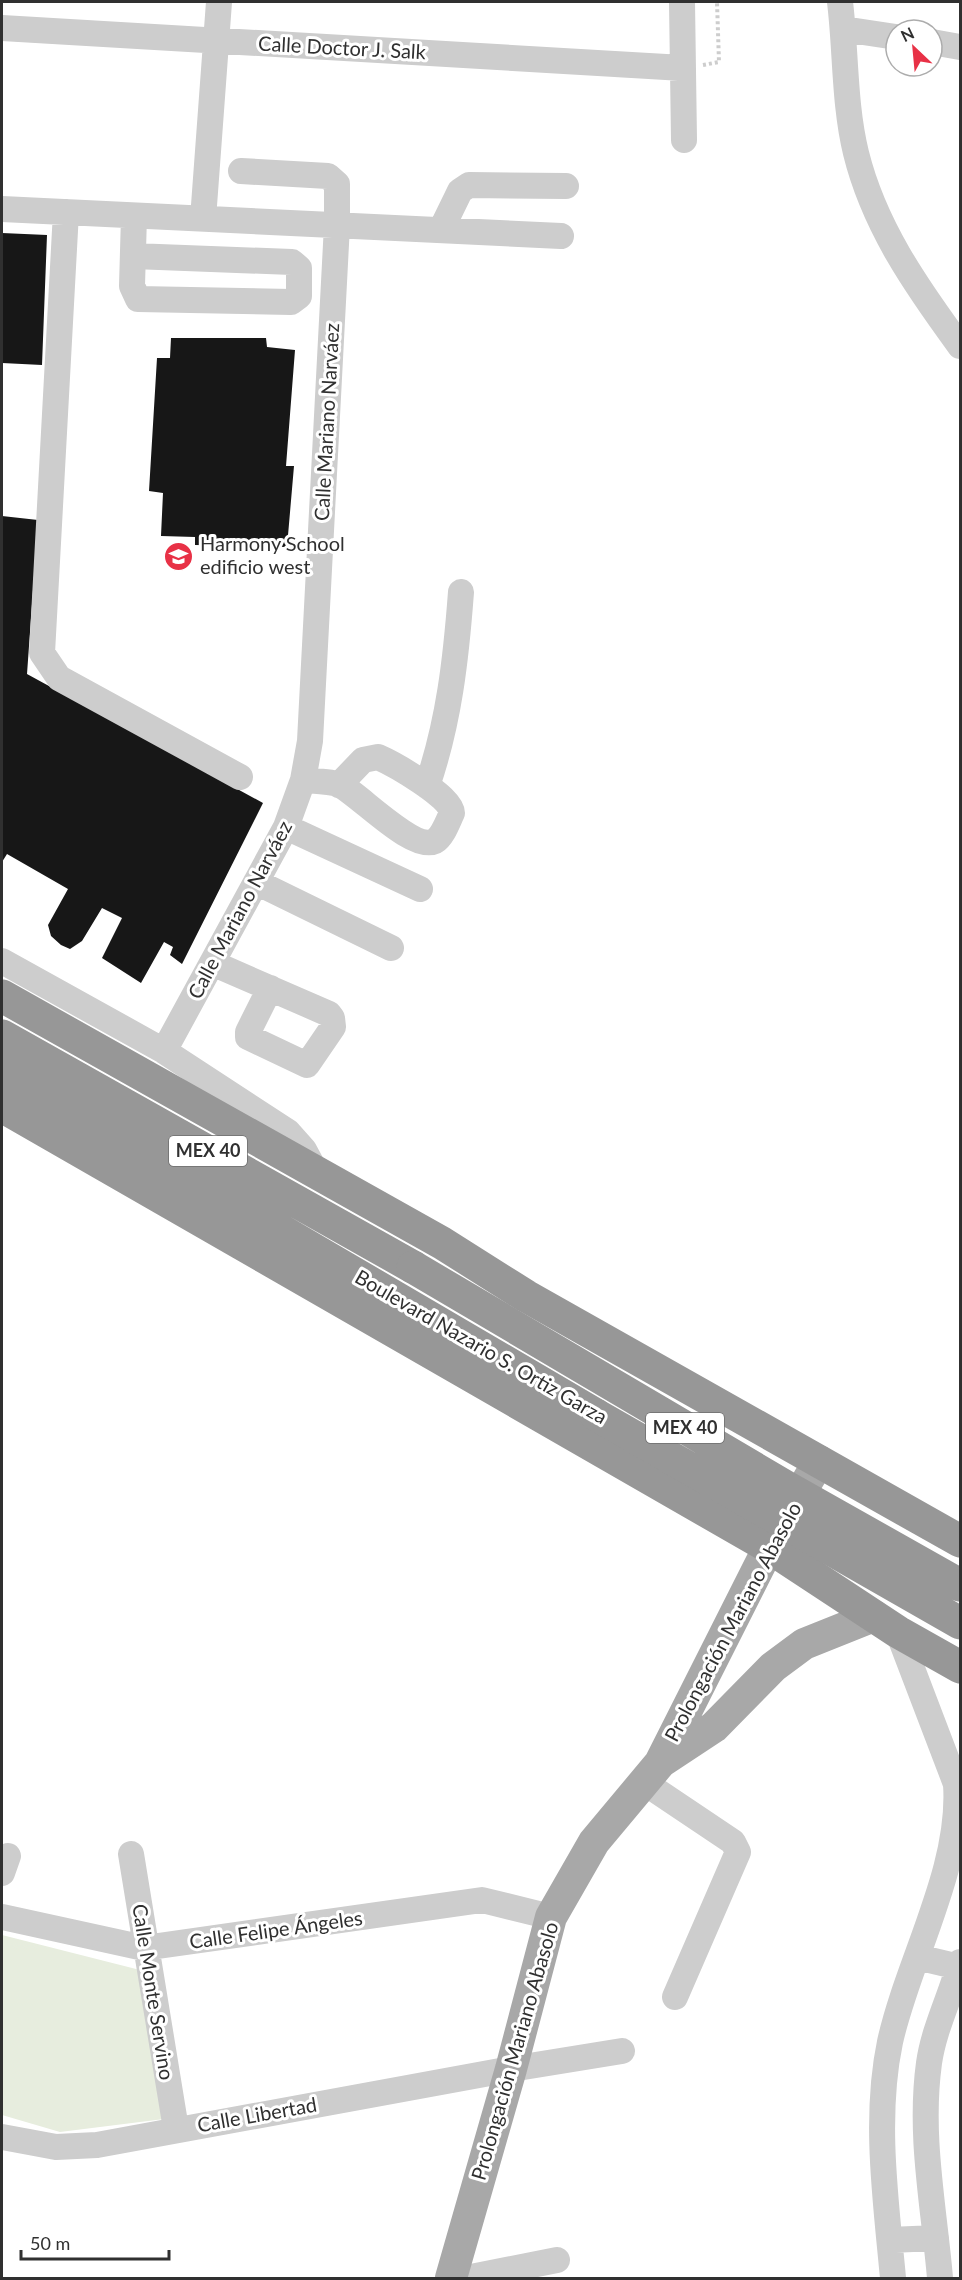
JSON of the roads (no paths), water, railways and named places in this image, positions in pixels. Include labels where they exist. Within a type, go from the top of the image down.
[{"type":"highway","points":[[2,996],[442,1244],[526,1296],[960,1541]]},
{"type":"highway","name":"Boulevard Nazario S. Ortiz Garza","points":[[2,1036],[252,1175],[776,1481],[960,1585]]},
{"type":"highway","name":"Boulevard Nazario S. Ortiz Garza","points":[[2,1072],[276,1227],[596,1415],[960,1623]]},
{"type":"highway","points":[[12,1112],[87,1120]]},
{"type":"highway","points":[[12,1112],[769,1547],[886,1624],[960,1667]]},
{"type":"highway","points":[[252,1175],[319,1196],[490,1282],[526,1296]]},
{"type":"main road","name":"Prolongación Mariano Abasolo","points":[[451,2278],[551,1917],[594,1842],[652,1773],[769,1547],[819,1461]]},
{"type":"main road","points":[[652,1773],[714,1727],[773,1667],[804,1644],[886,1624]]},
{"type":"street","points":[[203,219],[219,2]]},
{"type":"street","points":[[682,2],[684,140]]},
{"type":"street","points":[[840,2],[849,105],[856,152],[869,192],[886,234],[917,288],[960,346]]},
{"type":"street","name":"Calle Doctor J. Salk","points":[[2,28],[683,68]]},
{"type":"street","points":[[843,29],[884,35]]},
{"type":"street","points":[[944,44],[960,47]]},
{"type":"street","name":"Calle Mariano Narváez","points":[[164,1051],[286,827],[303,780],[310,741],[337,225],[337,184],[332,178],[241,171]]},
{"type":"street","points":[[441,231],[460,191],[469,185],[566,186]]},
{"type":"street","points":[[2,209],[561,236]]},
{"type":"street","points":[[66,212],[42,653],[59,678],[240,777]]},
{"type":"street","points":[[133,256],[292,262],[299,268],[299,296],[291,302],[138,298],[132,286],[134,216]]},
{"type":"street","points":[[427,786],[441,744],[450,702],[461,592]]},
{"type":"street","points":[[303,780],[339,784],[399,829],[422,842],[429,843],[439,838],[452,808],[427,786],[378,758],[363,760],[339,784]]},
{"type":"street","points":[[286,827],[420,889]]},
{"type":"street","points":[[256,882],[391,948]]},
{"type":"street","points":[[2,961],[164,1051],[288,1132],[304,1150],[317,1174]]},
{"type":"street","points":[[212,963],[270,988]]},
{"type":"street","points":[[886,1624],[958,1784],[955,1866],[917,1957],[890,2042],[883,2093],[893,2278]]},
{"type":"street","points":[[652,1773],[733,1842],[738,1851],[675,1997]]},
{"type":"street","name":"Calle Monte Servino","points":[[131,1854],[144,1948],[176,2129]]},
{"type":"street","name":"Calle Felipe Ángeles","points":[[2,1917],[144,1948],[482,1900],[551,1917]]},
{"type":"street","points":[[917,1957],[960,1965],[929,2062],[926,2105],[926,2163],[940,2278]]},
{"type":"street","name":"Calle Libertad","points":[[2,2137],[56,2147],[97,2145],[511,2068],[622,2051]]},
{"type":"street","points":[[885,2161],[926,2163]]},
{"type":"street","points":[[890,2240],[936,2238]]},
{"type":"street","points":[[465,2278],[557,2260]]},
{"type":"place","name":"Harmony School edificio west","points":[[179,556]]}]
